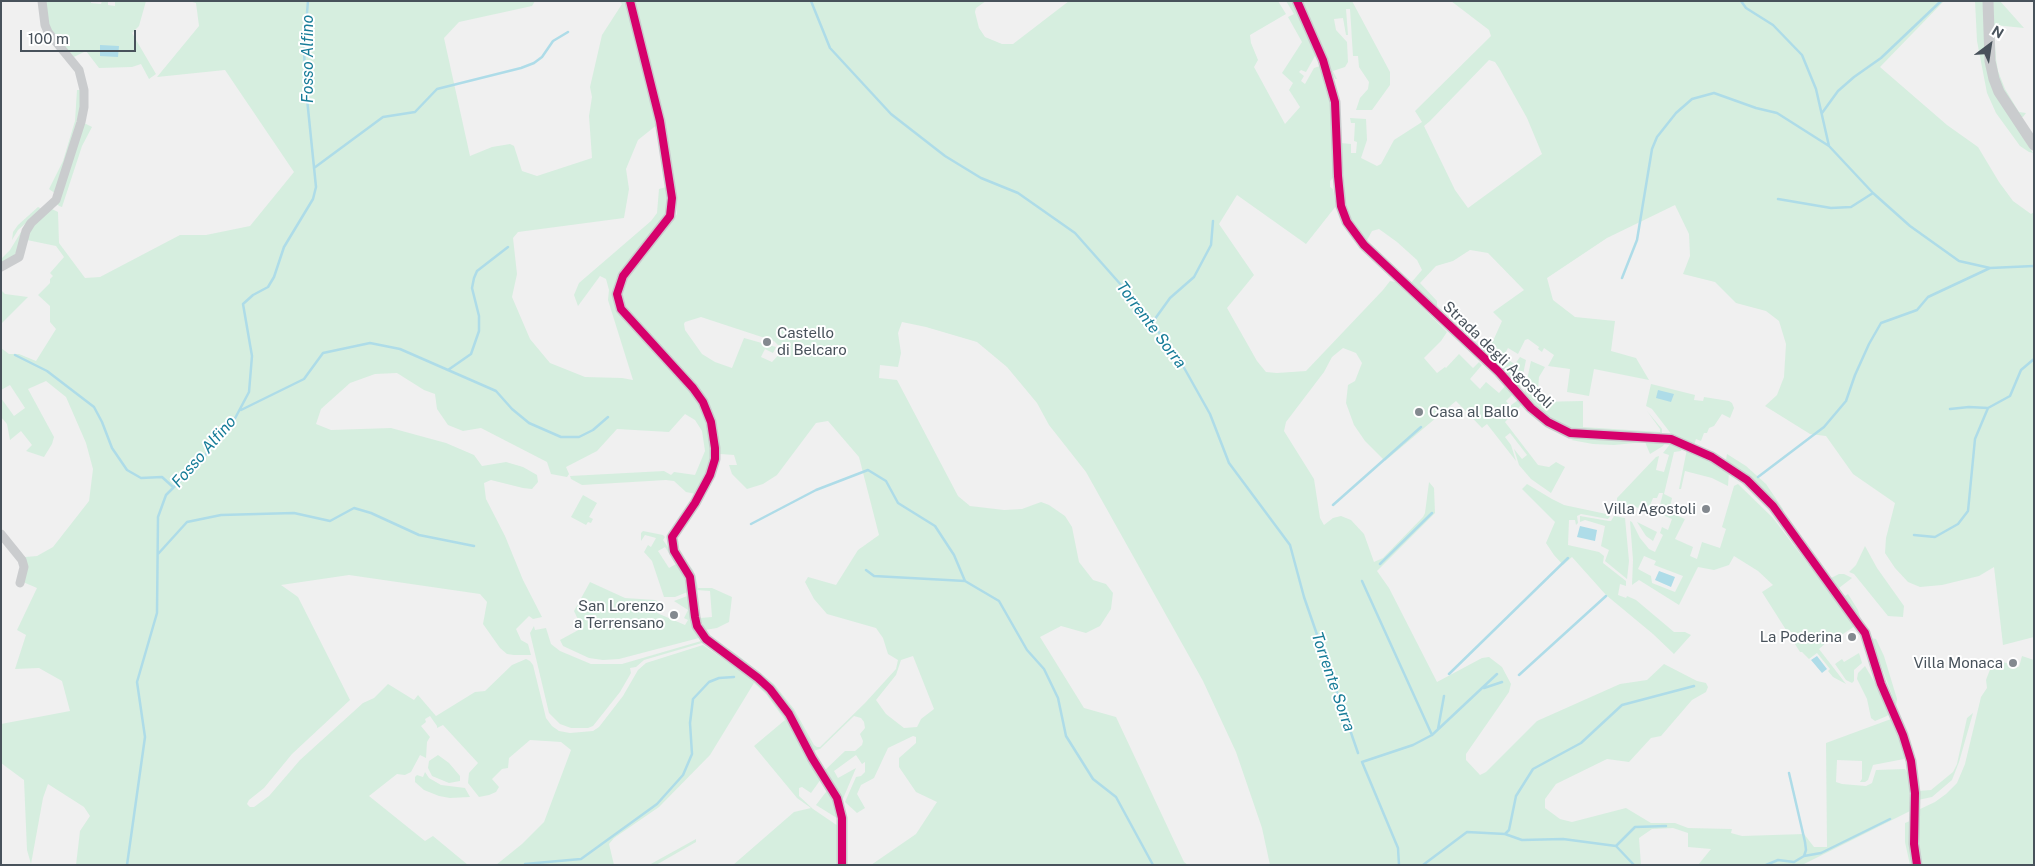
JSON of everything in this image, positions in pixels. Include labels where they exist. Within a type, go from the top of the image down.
[{"type":"street","points":[[1,267],[19,257],[26,231],[56,200],[84,107],[84,90],[79,70],[48,32],[45,25],[42,1]]},
{"type":"street","points":[[630,1],[660,121],[672,198],[670,216],[623,276],[617,294],[622,309],[693,388],[703,402],[711,422],[715,448],[715,459],[710,475],[695,503],[672,537],[674,552],[690,577],[697,626],[706,639],[770,689],[789,714],[812,758],[837,798],[842,823],[842,865]]},
{"type":"street","name":"Strada degli Agostoli","points":[[1297,1],[1323,60],[1335,102],[1341,206],[1347,222],[1364,245],[1499,372],[1531,408],[1548,422],[1570,433],[1671,439],[1712,456],[1747,480],[1773,506],[1860,626],[1865,633],[1881,684],[1903,735],[1911,761],[1915,793],[1914,844],[1918,865]]},
{"type":"street","points":[[1988,1],[1990,61],[1994,79],[1999,92],[2034,145]]},
{"type":"street","points":[[1,534],[22,560],[24,567],[20,583]]},
{"type":"green space","points":[[45,1],[91,1],[91,3],[101,4],[102,1],[108,1],[108,5],[115,6],[115,1],[146,1],[139,26],[132,33],[156,74],[149,79],[141,64],[132,67],[99,68],[86,51],[74,57],[52,31],[49,25]]},
{"type":"green space","points":[[189,1],[535,1],[532,6],[459,22],[444,38],[470,156],[492,147],[510,144],[514,146],[522,171],[537,176],[592,158],[589,116],[592,97],[590,87],[602,35],[622,4],[619,1],[986,1],[976,8],[975,12],[979,28],[985,37],[1002,44],[1013,44],[1069,1],[1278,1],[1286,14],[1250,35],[1258,60],[1254,67],[1285,124],[1300,107],[1289,90],[1293,83],[1282,73],[1302,42],[1288,17],[1294,14],[1286,1],[1292,1],[1315,52],[1315,56],[1306,72],[1301,70],[1299,72],[1304,76],[1301,81],[1305,84],[1314,68],[1320,66],[1331,103],[1334,177],[1330,181],[1330,187],[1333,189],[1336,206],[1306,244],[1237,195],[1219,224],[1254,275],[1227,308],[1257,361],[1266,372],[1306,371],[1390,281],[1396,282],[1447,332],[1424,358],[1437,373],[1446,368],[1459,354],[1473,368],[1479,362],[1482,365],[1470,379],[1480,389],[1486,382],[1499,393],[1506,385],[1514,393],[1506,401],[1510,406],[1518,400],[1523,403],[1505,422],[1538,465],[1549,467],[1556,462],[1565,467],[1551,493],[1531,479],[1519,465],[1514,449],[1522,459],[1527,455],[1510,433],[1505,437],[1511,445],[1516,461],[1487,424],[1482,428],[1456,401],[1385,461],[1365,441],[1354,425],[1346,403],[1348,385],[1355,381],[1362,363],[1356,353],[1343,348],[1332,357],[1324,372],[1286,422],[1284,431],[1314,479],[1320,518],[1324,525],[1333,518],[1341,516],[1351,520],[1364,534],[1374,562],[1383,558],[1423,517],[1429,482],[1434,488],[1435,513],[1377,571],[1389,588],[1437,682],[1482,658],[1489,657],[1502,667],[1511,684],[1509,692],[1466,754],[1466,760],[1480,775],[1486,772],[1537,721],[1620,684],[1647,680],[1664,664],[1697,681],[1706,683],[1708,687],[1706,692],[1692,700],[1661,736],[1651,738],[1629,762],[1607,759],[1556,784],[1545,799],[1545,808],[1560,819],[1572,822],[1626,808],[1651,823],[1675,823],[1688,828],[1732,829],[1731,833],[1742,836],[1804,834],[1814,847],[1827,847],[1826,743],[1891,719],[1904,747],[1904,759],[1873,765],[1868,780],[1865,782],[1860,782],[1862,779],[1862,761],[1837,760],[1836,782],[1866,786],[1872,783],[1876,770],[1905,769],[1909,776],[1910,811],[1802,865],[1698,865],[1711,849],[1688,847],[1688,833],[1673,828],[1652,829],[1639,838],[1641,865],[1270,865],[1262,828],[1236,752],[1203,681],[1086,472],[1049,425],[1037,403],[1007,367],[977,342],[902,322],[898,333],[901,353],[898,367],[880,365],[879,378],[897,380],[958,496],[970,506],[1004,510],[1022,509],[1041,502],[1049,505],[1065,516],[1072,527],[1079,562],[1093,580],[1106,584],[1113,593],[1111,609],[1100,626],[1086,633],[1061,626],[1040,637],[1084,708],[1116,717],[1184,862],[1188,865],[871,865],[916,834],[937,802],[916,792],[899,767],[899,758],[916,743],[916,737],[913,736],[888,748],[874,778],[861,785],[857,794],[865,808],[857,813],[845,802],[856,777],[861,776],[865,772],[865,762],[862,764],[856,755],[834,771],[838,778],[856,768],[842,801],[824,771],[845,751],[855,751],[862,745],[863,741],[860,734],[865,728],[861,718],[854,716],[820,749],[813,751],[790,710],[772,687],[722,648],[729,649],[774,684],[794,709],[814,745],[817,747],[820,747],[865,703],[896,669],[898,660],[888,654],[883,638],[876,628],[827,614],[814,599],[805,582],[808,577],[836,585],[858,550],[879,535],[859,457],[828,421],[816,423],[777,475],[763,484],[747,489],[732,474],[729,465],[737,465],[734,455],[720,454],[711,411],[695,386],[638,325],[624,306],[621,293],[626,278],[677,214],[674,183],[660,108],[654,92],[647,86],[658,124],[638,140],[626,169],[629,189],[624,218],[518,232],[513,238],[517,274],[512,297],[530,339],[550,363],[585,377],[633,380],[608,300],[609,290],[606,279],[600,276],[578,306],[574,295],[579,283],[651,221],[657,213],[659,189],[666,187],[668,198],[666,216],[621,275],[615,294],[620,311],[635,331],[691,390],[706,413],[713,457],[707,476],[696,494],[686,492],[674,481],[666,480],[582,485],[571,479],[570,476],[664,471],[671,475],[674,472],[695,475],[705,451],[702,431],[695,420],[685,414],[669,432],[617,429],[597,451],[566,467],[569,474],[567,477],[551,474],[547,462],[481,428],[463,431],[448,425],[437,409],[435,394],[424,390],[397,373],[375,374],[350,383],[321,409],[316,424],[331,430],[391,428],[446,443],[474,455],[482,466],[506,462],[523,467],[537,475],[538,482],[532,489],[491,480],[484,483],[486,499],[542,617],[533,619],[529,616],[516,629],[521,640],[528,644],[531,655],[514,655],[507,654],[500,648],[483,624],[487,602],[480,594],[349,575],[281,585],[298,597],[350,700],[292,754],[264,788],[249,800],[247,804],[250,807],[254,807],[269,796],[300,760],[363,703],[374,698],[388,684],[414,700],[418,695],[436,716],[475,692],[485,691],[512,665],[526,659],[533,665],[546,718],[552,726],[559,731],[570,733],[593,731],[599,727],[623,696],[638,670],[646,663],[703,645],[755,681],[767,693],[790,725],[821,779],[811,793],[802,787],[799,788],[799,796],[813,809],[838,826],[838,865],[733,865],[794,812],[811,808],[797,798],[754,746],[785,720],[766,694],[754,683],[710,755],[659,807],[614,838],[609,844],[614,865],[496,865],[522,844],[544,822],[571,750],[561,742],[530,740],[509,758],[508,768],[502,769],[492,779],[499,787],[496,792],[479,797],[468,783],[469,773],[478,763],[443,725],[437,728],[430,716],[425,719],[426,722],[421,726],[430,737],[427,742],[426,758],[420,755],[411,772],[405,775],[397,774],[369,796],[425,841],[433,836],[468,865],[76,865],[80,831],[90,816],[84,807],[48,784],[43,798],[31,864],[27,850],[24,780],[1,763],[1,724],[70,711],[62,681],[39,668],[15,669],[26,635],[17,630],[37,588],[23,582],[26,567],[25,557],[37,556],[53,547],[89,501],[93,469],[86,443],[66,397],[46,381],[28,389],[54,437],[44,457],[26,451],[32,445],[21,431],[10,440],[7,424],[1,417],[1,398],[14,416],[25,408],[10,385],[1,390],[1,348],[9,354],[19,354],[36,361],[56,329],[50,322],[50,306],[38,295],[50,283],[50,279],[53,276],[50,273],[64,257],[56,246],[27,240],[29,231],[39,217],[48,210],[52,209],[58,212],[59,243],[85,278],[100,277],[180,235],[206,235],[250,226],[294,172],[225,70],[157,77],[199,26],[196,3]],"holes":[[[701,317],[774,341],[783,350],[772,362],[761,357],[765,349],[773,353],[776,347],[744,338],[732,368],[715,362],[702,354],[685,330],[685,322]],[[913,656],[934,709],[921,719],[917,727],[904,728],[886,714],[876,700],[896,675],[901,660]]]},
{"type":"green space","points":[[1302,1],[1352,1],[1390,72],[1390,85],[1372,110],[1356,110],[1360,98],[1368,89],[1369,82],[1359,67],[1358,56],[1353,56],[1350,9],[1346,9],[1348,35],[1346,35],[1343,18],[1334,19],[1336,30],[1347,42],[1348,62],[1345,67],[1333,71],[1337,79],[1335,79]]},
{"type":"green space","points":[[1451,1],[1944,1],[1880,67],[1947,125],[1978,147],[2013,201],[2031,214],[2034,212],[2034,637],[2003,645],[1994,567],[1979,576],[1942,585],[1920,587],[1908,582],[1895,568],[1885,553],[1886,538],[1895,503],[1853,474],[1826,436],[1810,434],[1765,406],[1777,395],[1784,377],[1786,344],[1779,321],[1766,311],[1736,303],[1715,282],[1683,274],[1690,256],[1689,234],[1675,205],[1607,238],[1547,278],[1553,300],[1575,317],[1615,321],[1611,351],[1636,358],[1649,380],[1594,369],[1589,396],[1567,392],[1570,369],[1548,366],[1554,355],[1544,348],[1542,352],[1538,349],[1539,347],[1528,339],[1525,340],[1518,354],[1508,348],[1503,357],[1515,364],[1520,357],[1526,360],[1520,389],[1479,348],[1484,340],[1493,341],[1502,321],[1493,312],[1524,290],[1488,253],[1470,250],[1453,261],[1436,266],[1420,283],[1437,301],[1437,310],[1410,284],[1422,270],[1417,260],[1379,229],[1372,231],[1366,242],[1351,222],[1346,208],[1341,143],[1351,144],[1351,153],[1356,153],[1357,142],[1354,141],[1355,123],[1351,123],[1350,118],[1366,119],[1367,140],[1361,158],[1377,166],[1381,164],[1394,140],[1422,122],[1415,111],[1491,36],[1489,30]],"holes":[[[1489,60],[1495,62],[1527,118],[1542,154],[1468,208],[1455,190],[1424,126]]]},
{"type":"green space","points":[[1975,1],[1984,1],[2000,101],[2033,153],[2020,146],[1996,113],[1987,93],[1977,41]]},
{"type":"green space","points":[[1991,1],[2000,1],[2024,28],[1994,25],[1998,71],[2005,89],[2019,112],[2026,113],[2023,117],[2021,117],[2003,91],[1996,71]]},
{"type":"green space","points":[[77,90],[82,90],[81,106],[56,194],[49,189],[63,161],[75,121]]},
{"type":"green space","points":[[84,123],[92,127],[82,146],[62,207],[57,204]]},
{"type":"green space","points":[[38,207],[42,209],[18,230],[12,240],[13,232],[18,225]]},
{"type":"green space","points":[[21,232],[23,232],[16,253],[11,259],[1,263],[1,259],[10,250]]},
{"type":"green space","points":[[1,290],[5,294],[28,297],[1,324]]},
{"type":"green space","points":[[1531,361],[1545,367],[1539,377],[1537,402],[1583,401],[1583,427],[1660,432],[1660,429],[1647,411],[1662,429],[1662,433],[1572,430],[1549,419],[1524,394]]},
{"type":"green space","points":[[1651,384],[1695,395],[1694,400],[1703,401],[1704,397],[1729,401],[1734,408],[1730,418],[1722,414],[1714,426],[1709,428],[1707,433],[1704,433],[1701,441],[1696,439],[1694,445],[1672,435],[1652,409],[1646,406]]},
{"type":"green space","points":[[1578,437],[1653,439],[1666,442],[1650,454],[1645,442],[1614,445],[1571,440]]},
{"type":"green space","points":[[1671,443],[1682,448],[1681,451],[1674,452],[1664,494],[1672,498],[1669,512],[1685,519],[1675,539],[1693,547],[1690,556],[1697,559],[1702,542],[1720,548],[1726,529],[1722,527],[1734,486],[1738,484],[1773,518],[1855,626],[1840,636],[1842,639],[1840,641],[1835,635],[1819,649],[1846,684],[1833,677],[1828,671],[1830,669],[1817,653],[1809,659],[1800,652],[1762,592],[1773,585],[1758,571],[1734,556],[1729,565],[1714,570],[1698,567],[1679,605],[1639,580],[1632,585],[1633,560],[1630,521],[1640,538],[1649,549],[1655,552],[1663,535],[1660,533],[1662,527],[1668,530],[1672,519],[1658,513],[1663,493],[1659,493],[1657,498],[1653,498],[1649,508],[1640,504],[1638,508],[1632,505],[1628,512],[1617,507],[1617,498],[1656,457],[1659,456],[1656,470],[1664,472],[1669,455],[1663,453]],"holes":[[[1644,556],[1656,561],[1654,565],[1683,576],[1675,592],[1652,583],[1651,576],[1638,569]]]},
{"type":"green space","points":[[1687,449],[1729,472],[1728,486],[1712,478],[1685,471],[1681,489],[1679,489]]},
{"type":"green space","points":[[1727,454],[1746,466],[1766,484],[1783,509],[1784,515],[1726,460]]},
{"type":"green space","points":[[1527,484],[1564,505],[1611,515],[1608,519],[1581,514],[1577,516],[1578,523],[1576,525],[1575,520],[1569,520],[1568,545],[1599,552],[1604,556],[1603,563],[1626,581],[1626,586],[1620,584],[1618,595],[1636,600],[1674,632],[1685,632],[1691,635],[1674,654],[1606,595],[1572,557],[1563,565],[1554,555],[1546,543],[1555,522],[1522,489]]},
{"type":"green space","points":[[703,493],[705,496],[700,505],[678,537],[679,552],[693,570],[698,588],[712,588],[732,597],[729,622],[717,628],[705,630],[700,618],[712,617],[710,591],[696,590],[691,571],[677,552],[675,539]]},
{"type":"green space","points":[[583,495],[597,503],[589,517],[593,519],[591,523],[588,522],[586,525],[571,517]]},
{"type":"green space","points":[[1580,516],[1609,521],[1614,516],[1625,518],[1629,561],[1627,579],[1605,561],[1609,550],[1601,546],[1605,526],[1585,520],[1580,522]]},
{"type":"green space","points":[[1637,522],[1657,532],[1653,541],[1646,536]]},
{"type":"green space","points":[[643,531],[665,537],[663,540],[685,572],[690,591],[675,597],[664,597],[652,561],[644,552],[648,545],[651,547],[656,538],[645,535],[641,541],[641,533]],"holes":[[[665,547],[676,564],[669,568],[658,551]]]},
{"type":"green space","points":[[1865,546],[1877,568],[1904,606],[1903,617],[1888,616],[1854,574],[1849,572],[1856,565]]},
{"type":"green space","points":[[1839,574],[1852,578],[1839,588],[1845,596],[1848,594],[1858,610],[1861,620],[1829,579]]},
{"type":"green space","points":[[590,582],[625,598],[655,600],[661,603],[657,613],[685,625],[688,620],[684,618],[688,610],[674,601],[690,595],[699,638],[619,659],[603,660],[589,658],[563,646],[560,640],[582,628],[574,611]]},
{"type":"green space","points":[[534,626],[535,630],[546,628],[551,644],[560,651],[591,664],[622,664],[701,641],[702,643],[644,660],[636,667],[630,668],[631,673],[620,692],[593,726],[588,728],[571,728],[560,724],[549,713],[530,633]]},
{"type":"green space","points":[[1871,638],[1876,639],[1884,656],[1897,699],[1896,706]]},
{"type":"green space","points":[[1859,653],[1862,663],[1854,670],[1854,681],[1852,683],[1846,680],[1835,664],[1842,659],[1844,662]]},
{"type":"green space","points":[[2022,656],[2034,660],[2034,865],[1922,865],[1918,810],[1935,802],[1957,783],[1965,764],[1981,697],[1987,688],[1986,680],[1994,659],[2019,667]]},
{"type":"green space","points":[[1865,666],[1882,695],[1889,714],[1875,721],[1871,718],[1867,699],[1857,679],[1858,673]]},
{"type":"green space","points":[[1973,713],[1952,780],[1932,797],[1918,800],[1918,791],[1931,790],[1953,772],[1957,764],[1967,718]]},
{"type":"green space","points":[[438,755],[449,763],[460,776],[460,781],[449,783],[432,776],[428,768],[429,761]]},
{"type":"green space","points":[[425,772],[429,778],[441,785],[465,788],[470,797],[450,798],[424,790],[415,782],[415,777],[417,775],[423,777]]},
{"type":"green space","points":[[829,788],[840,820],[816,805]]},
{"type":"green space","points":[[1910,821],[1914,865],[1910,865],[1905,842],[1905,823]]},
{"type":"green space","points":[[696,839],[696,842],[656,865],[649,865]]},
{"type":"water","points":[[100,45],[119,46],[118,57],[100,56]]},
{"type":"water","points":[[1658,390],[1674,394],[1671,402],[1656,398]]},
{"type":"water","points":[[1580,526],[1597,530],[1595,541],[1577,537]]},
{"type":"water","points":[[1659,571],[1675,577],[1671,587],[1655,580]]},
{"type":"water","points":[[1817,656],[1827,669],[1822,673],[1811,660]]},
{"type":"waterway","name":"Fosso Alfino","points":[[127,865],[145,737],[137,682],[157,613],[158,517],[166,495],[201,460],[232,424],[249,392],[252,356],[243,304],[253,295],[268,287],[274,277],[284,247],[313,199],[316,187],[305,79],[304,48],[308,1]]},
{"type":"waterway","name":"Torrente Sorra","points":[[811,1],[830,48],[891,114],[945,156],[981,178],[1018,193],[1075,233],[1130,295],[1178,357],[1210,414],[1229,463],[1290,545],[1304,597],[1358,753]]},
{"type":"waterway","points":[[1741,1],[1746,8],[1773,25],[1802,55],[1816,89],[1829,146],[1873,193],[1910,226],[1959,261],[1990,268],[2034,266]]},
{"type":"waterway","points":[[1822,113],[1838,91],[1881,58],[1941,1]]},
{"type":"waterway","points":[[314,168],[383,117],[415,112],[437,89],[534,63],[542,57],[553,41],[568,32]]},
{"type":"waterway","points":[[1622,278],[1637,240],[1652,149],[1657,137],[1676,113],[1692,99],[1714,93],[1756,108],[1777,113],[1829,146]]},
{"type":"waterway","points":[[1778,199],[1831,208],[1851,207],[1873,193]]},
{"type":"waterway","points":[[1152,323],[1170,298],[1194,277],[1211,245],[1213,221]]},
{"type":"waterway","points":[[448,370],[471,354],[479,331],[479,316],[472,288],[477,271],[508,247]]},
{"type":"waterway","points":[[1758,477],[1824,427],[1846,401],[1855,375],[1881,323],[1917,310],[1928,297],[1990,268]]},
{"type":"waterway","points":[[241,410],[304,379],[323,353],[370,343],[400,349],[496,391],[512,409],[529,423],[561,437],[579,437],[593,430],[608,417]]},
{"type":"waterway","points":[[15,355],[47,371],[94,407],[112,448],[127,470],[141,478],[162,477],[173,487]]},
{"type":"waterway","points":[[1914,535],[1935,537],[1958,524],[1968,511],[1975,439],[1988,408],[2010,396],[2021,370],[2034,359]]},
{"type":"waterway","points":[[1950,409],[1988,408]]},
{"type":"waterway","points":[[1333,505],[1421,427]]},
{"type":"waterway","points":[[751,524],[816,490],[868,470],[886,481],[898,503],[935,526],[954,555],[965,581]]},
{"type":"waterway","points":[[158,554],[187,522],[221,515],[294,513],[330,521],[354,508],[371,513],[419,535],[474,546]]},
{"type":"waterway","points":[[1380,564],[1432,513]]},
{"type":"waterway","points":[[1449,674],[1568,558]]},
{"type":"waterway","points":[[866,570],[874,576],[965,581],[999,601],[1027,650],[1044,669],[1058,698],[1066,736],[1093,779],[1116,797],[1153,865]]},
{"type":"waterway","points":[[1362,581],[1432,735]]},
{"type":"waterway","points":[[1519,675],[1606,596]]},
{"type":"waterway","points":[[1399,865],[1398,848],[1362,762],[1413,745],[1432,735],[1497,674]]},
{"type":"waterway","points":[[525,864],[581,859],[657,804],[683,775],[692,754],[690,723],[693,699],[709,682],[719,678],[734,677]]},
{"type":"waterway","points":[[1484,688],[1502,682]]},
{"type":"waterway","points":[[1423,865],[1467,832],[1505,834],[1509,830],[1516,796],[1533,769],[1581,743],[1622,705],[1694,686]]},
{"type":"waterway","points":[[1438,729],[1444,696]]},
{"type":"waterway","points":[[1789,773],[1805,842],[1806,850],[1804,856]]},
{"type":"waterway","points":[[1766,865],[1778,860],[1794,862],[1804,856],[1821,853],[1890,819]]},
{"type":"waterway","points":[[1505,834],[1522,840],[1563,839],[1616,846],[1635,827],[1666,826]]},
{"type":"waterway","points":[[1616,846],[1634,865]]},
{"type":"cycle path","points":[[630,1],[660,121],[672,198],[670,216],[623,276],[617,294],[621,309],[693,388],[703,402],[711,422],[715,448],[715,459],[710,475],[695,503],[672,537],[674,551],[690,577],[697,626],[706,639],[770,689],[789,714],[812,758],[837,798],[842,818],[842,865]]},
{"type":"cycle path","points":[[1297,1],[1323,60],[1335,102],[1341,206],[1347,222],[1364,245],[1499,372],[1531,408],[1548,422],[1570,433],[1671,439],[1712,457],[1747,480],[1773,506],[1865,633],[1881,684],[1903,735],[1911,761],[1915,793],[1914,844],[1917,865]]},
{"type":"place","name":"Castello di Belcaro","points":[[767,342]]},
{"type":"place","name":"Casa al Ballo","points":[[1419,412]]},
{"type":"place","name":"Villa Agostoli","points":[[1706,509]]},
{"type":"place","name":"San Lorenzo a Terrensano","points":[[674,615]]},
{"type":"place","name":"La Poderina","points":[[1852,637]]},
{"type":"place","name":"Villa Monaca","points":[[2013,663]]}]
